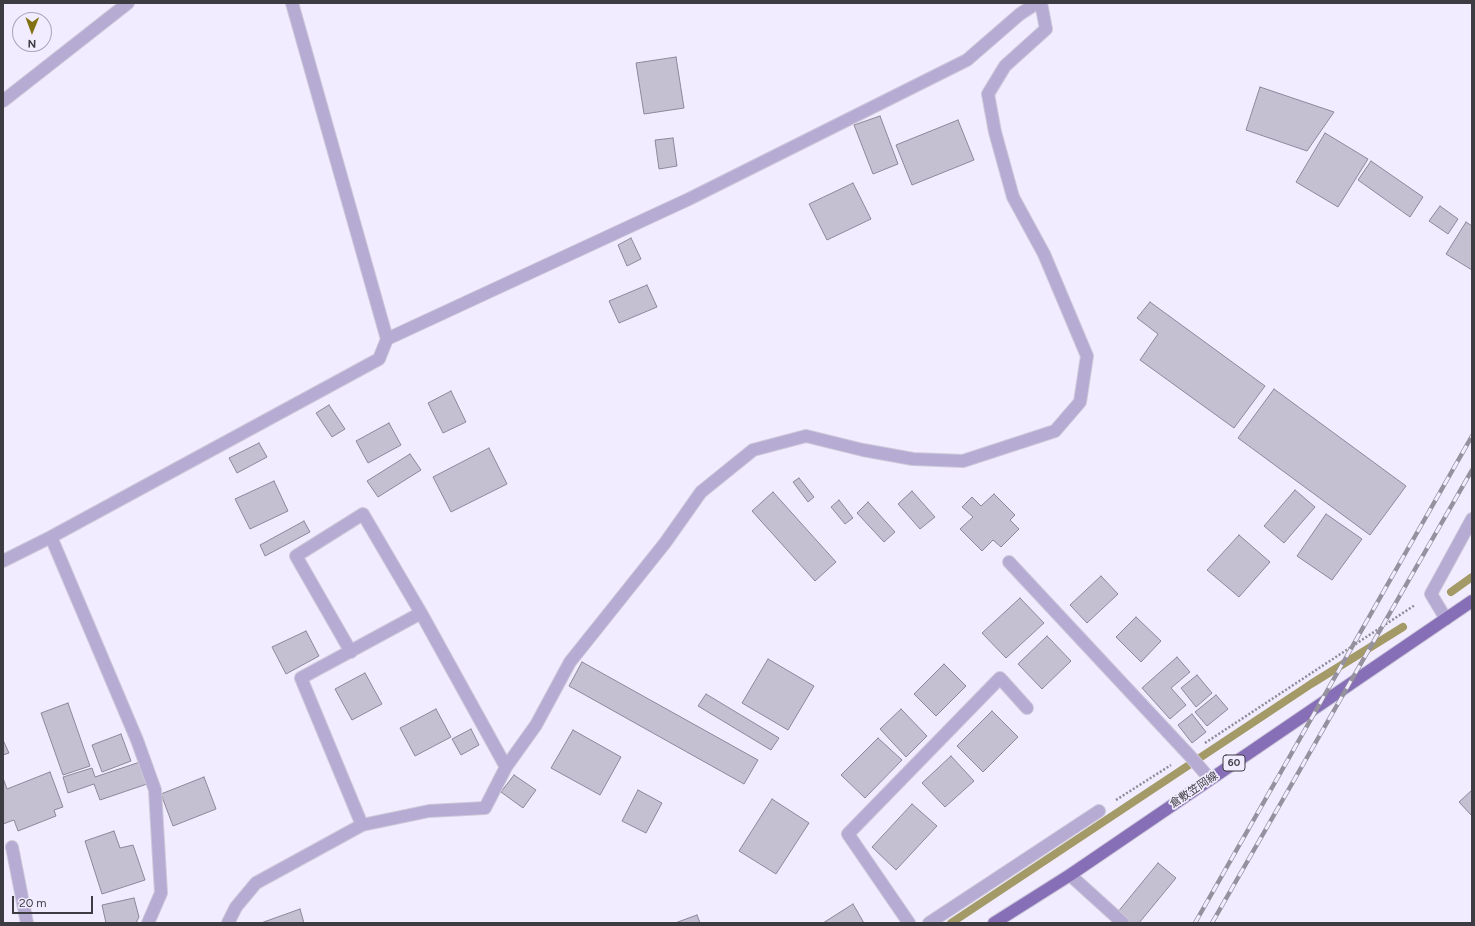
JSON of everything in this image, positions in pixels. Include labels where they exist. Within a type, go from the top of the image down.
[{"type":"main road","name":"倉敷笠岡線","points":[[994,923],[1070,875],[1472,601]]},
{"type":"street","points":[[3,101],[128,3]]},
{"type":"street","points":[[3,561],[51,537],[379,359],[387,339],[292,3]]},
{"type":"street","points":[[387,339],[689,199],[967,60],[1020,14],[1037,3]]},
{"type":"street","points":[[228,923],[236,907],[256,883],[362,825],[429,811],[485,808],[506,767],[536,726],[570,662],[665,543],[701,492],[752,450],[806,436],[863,450],[913,459],[963,461],[1054,431],[1080,402],[1087,356],[1044,254],[1013,197],[995,132],[988,94],[1005,66],[1046,29],[1041,3]]},
{"type":"street","points":[[351,652],[296,556],[363,514],[421,613],[506,767]]},
{"type":"street","points":[[1446,619],[1431,594],[1472,519]]},
{"type":"street","points":[[51,537],[137,740],[155,790],[161,894],[148,923]]},
{"type":"street","points":[[1009,562],[1210,779]]},
{"type":"street","points":[[362,825],[301,678],[421,613]]},
{"type":"street","points":[[909,923],[848,834],[1000,678],[1027,708]]},
{"type":"street","points":[[929,923],[1099,811]]},
{"type":"street","points":[[12,846],[27,923]]},
{"type":"street","points":[[1070,875],[1123,923]]},
{"type":"path","points":[[1099,811],[1189,755],[1431,594]]},
{"type":"building","points":[[676,57],[684,108],[644,114],[636,63]]},
{"type":"building","points":[[1260,87],[1334,112],[1307,151],[1246,130]]},
{"type":"building","points":[[880,116],[898,164],[873,174],[854,125]]},
{"type":"building","points":[[958,120],[974,160],[912,185],[896,145]]},
{"type":"building","points":[[1325,133],[1368,159],[1338,207],[1296,182]]},
{"type":"building","points":[[673,138],[677,166],[659,169],[655,140]]},
{"type":"building","points":[[1371,161],[1423,197],[1410,217],[1358,180]]},
{"type":"building","points":[[853,183],[871,219],[827,240],[809,204]]},
{"type":"building","points":[[1440,206],[1458,219],[1448,234],[1429,221]]},
{"type":"building","points":[[1466,222],[1472,226],[1472,270],[1446,254]]},
{"type":"building","points":[[631,238],[641,259],[627,266],[618,245]]},
{"type":"building","points":[[647,285],[657,307],[619,323],[609,301]]},
{"type":"building","points":[[1150,302],[1265,386],[1234,428],[1140,360],[1158,334],[1137,318]]},
{"type":"building","points":[[1274,389],[1406,486],[1370,535],[1238,438]]},
{"type":"building","points":[[451,391],[466,422],[443,433],[428,403]]},
{"type":"building","points":[[329,405],[345,429],[332,437],[316,413]]},
{"type":"building","points":[[389,423],[401,445],[368,463],[356,441]]},
{"type":"building","points":[[259,443],[267,457],[237,473],[229,458]]},
{"type":"building","points":[[489,448],[507,484],[451,512],[433,477]]},
{"type":"building","points":[[410,454],[421,470],[378,497],[367,481]]},
{"type":"building","points":[[799,478],[814,497],[808,502],[793,482]]},
{"type":"building","points":[[274,481],[288,511],[250,529],[235,499]]},
{"type":"building","points":[[1295,490],[1315,507],[1284,543],[1264,526]]},
{"type":"building","points":[[912,491],[935,517],[920,529],[898,504]]},
{"type":"building","points":[[773,492],[836,562],[815,581],[752,511]]},
{"type":"building","points":[[994,494],[1015,515],[1010,520],[1019,529],[1001,547],[993,540],[982,551],[960,529],[973,517],[962,507],[972,497],[981,506]]},
{"type":"building","points":[[839,500],[853,518],[845,524],[831,507]]},
{"type":"building","points":[[868,502],[895,532],[884,542],[857,513]]},
{"type":"building","points":[[1326,514],[1362,539],[1332,580],[1297,556]]},
{"type":"building","points":[[304,521],[310,532],[265,556],[260,545]]},
{"type":"building","points":[[1239,535],[1270,562],[1239,597],[1207,570]]},
{"type":"building","points":[[1101,576],[1118,594],[1087,623],[1070,605]]},
{"type":"building","points":[[1020,598],[1044,623],[1006,658],[982,633]]},
{"type":"building","points":[[1136,617],[1161,641],[1141,662],[1116,637]]},
{"type":"building","points":[[306,631],[319,656],[286,674],[272,647]]},
{"type":"building","points":[[1047,636],[1071,661],[1042,689],[1018,664]]},
{"type":"building","points":[[1177,657],[1190,672],[1171,688],[1186,705],[1170,719],[1142,688]]},
{"type":"building","points":[[768,659],[814,686],[788,730],[742,703]]},
{"type":"building","points":[[582,662],[758,760],[744,784],[569,686]]},
{"type":"building","points":[[944,664],[966,686],[936,716],[914,694]]},
{"type":"building","points":[[365,673],[382,704],[352,720],[335,689]]},
{"type":"building","points":[[1197,675],[1212,693],[1196,707],[1181,688]]},
{"type":"building","points":[[706,694],[779,738],[771,750],[698,706]]},
{"type":"building","points":[[1216,695],[1228,709],[1207,726],[1195,712]]},
{"type":"building","points":[[68,703],[90,766],[63,775],[41,713]]},
{"type":"building","points":[[436,709],[451,737],[415,756],[400,728]]},
{"type":"building","points":[[901,709],[927,736],[906,757],[880,729]]},
{"type":"building","points":[[992,711],[1018,737],[983,772],[957,746]]},
{"type":"building","points":[[1192,714],[1206,732],[1192,743],[1178,725]]},
{"type":"building","points":[[471,729],[479,745],[461,755],[452,739]]},
{"type":"building","points":[[573,730],[621,757],[600,795],[551,768]]},
{"type":"building","points":[[121,734],[131,761],[102,772],[92,745]]},
{"type":"building","points":[[878,738],[902,760],[865,798],[841,775]]},
{"type":"building","points":[[3,740],[9,753],[3,755]]},
{"type":"building","points":[[951,756],[974,781],[945,807],[922,783]]},
{"type":"building","points":[[140,762],[147,784],[100,800],[94,784],[68,793],[63,777],[92,768],[95,777]]},
{"type":"building","points":[[50,772],[63,807],[54,810],[56,816],[18,831],[14,820],[3,824],[3,778],[7,789]]},
{"type":"building","points":[[514,775],[536,790],[523,808],[501,792]]},
{"type":"building","points":[[204,777],[216,809],[173,826],[161,794]]},
{"type":"building","points":[[638,790],[662,803],[646,833],[622,821]]},
{"type":"building","points":[[1472,790],[1472,816],[1459,802]]},
{"type":"building","points":[[772,799],[809,823],[776,874],[739,851]]},
{"type":"building","points":[[912,804],[937,826],[896,870],[872,847]]},
{"type":"building","points":[[114,831],[120,848],[133,845],[145,880],[102,894],[85,841]]},
{"type":"building","points":[[1158,863],[1176,878],[1139,923],[1130,923],[1117,913]]},
{"type":"building","points":[[134,898],[139,917],[136,923],[106,923],[102,905]]},
{"type":"building","points":[[853,904],[864,923],[823,923]]},
{"type":"building","points":[[300,909],[304,923],[261,923]]},
{"type":"building","points":[[697,915],[700,923],[675,923]]},
{"type":"waterway","points":[[1451,592],[1472,577]]},
{"type":"waterway","points":[[951,923],[1311,684],[1403,627]]},
{"type":"railway","points":[[1195,923],[1472,436]]},
{"type":"railway","points":[[1212,923],[1472,470]]}]
